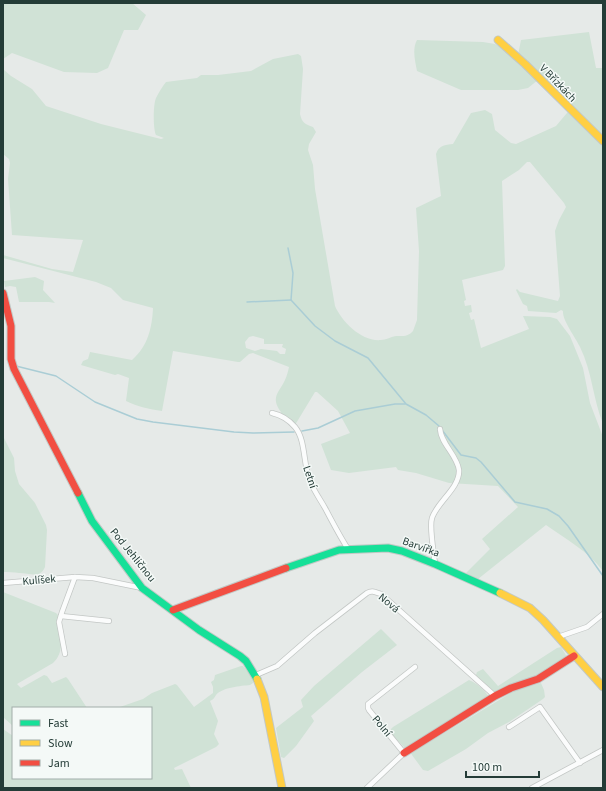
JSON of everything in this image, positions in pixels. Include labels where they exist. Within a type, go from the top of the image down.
[{"type":"street","name":"V Břízkách","points":[[498,40],[546,85],[581,122],[603,141]]},
{"type":"street","name":"Pod Jehličnou","points":[[3,293],[11,326],[11,359],[14,369],[92,521],[142,588],[199,630],[240,656],[246,661],[256,675],[264,697],[282,788]]},
{"type":"street","name":"Letní","points":[[272,413],[280,415],[288,420],[296,428],[300,437],[305,464],[310,480],[348,549]]},
{"type":"street","points":[[435,564],[431,520],[434,512],[448,495],[456,481],[459,471],[454,458],[440,434],[440,429]]},
{"type":"street","name":"Barvířka","points":[[173,610],[317,557],[348,549],[388,548],[402,551],[435,564],[497,591],[530,608],[603,688]]},
{"type":"street","name":"Kulíšek","points":[[3,583],[75,577],[93,578],[142,588]]},
{"type":"street","name":"Kulíšek","points":[[65,654],[59,622],[75,577]]},
{"type":"street","name":"Nová","points":[[256,675],[277,666],[315,632],[367,593],[374,591],[381,594],[495,696]]},
{"type":"street","points":[[558,637],[587,627],[603,614]]},
{"type":"street","points":[[61,616],[109,621]]},
{"type":"street","points":[[366,788],[404,752],[495,696],[511,688],[538,679],[574,656]]},
{"type":"street","name":"Polní","points":[[404,752],[369,710],[368,706],[370,702],[415,667]]},
{"type":"street","points":[[509,727],[540,707],[580,763]]},
{"type":"street","points":[[532,788],[603,750]]},
{"type":"green space","points":[[3,3],[132,3],[146,15],[138,30],[124,30],[108,68],[97,73],[64,72],[12,53],[3,59]]},
{"type":"green space","points":[[589,32],[596,68],[603,68],[603,424],[584,356],[567,324],[563,311],[561,310],[556,313],[528,311],[527,306],[523,304],[516,290],[517,289],[520,292],[558,301],[560,296],[555,231],[566,207],[530,162],[527,162],[519,170],[502,181],[505,266],[503,270],[462,280],[466,300],[464,301],[465,306],[471,305],[472,312],[469,313],[471,320],[474,319],[481,348],[529,329],[523,316],[550,317],[557,319],[570,336],[583,368],[590,403],[603,437],[603,571],[584,552],[546,525],[478,579],[466,573],[490,549],[482,539],[518,507],[498,486],[449,483],[416,473],[398,470],[396,467],[349,473],[331,470],[321,444],[350,433],[338,411],[317,392],[315,392],[295,425],[280,413],[281,412],[276,402],[277,395],[286,378],[289,367],[253,353],[249,354],[238,362],[173,351],[162,411],[144,408],[126,401],[129,378],[81,365],[83,361],[88,359],[90,352],[132,360],[142,349],[148,336],[152,323],[153,308],[123,300],[111,288],[96,282],[3,258],[3,255],[52,269],[73,272],[83,240],[12,235],[8,179],[10,163],[9,159],[3,154],[3,69],[11,76],[32,89],[46,106],[101,124],[161,139],[164,138],[156,135],[155,132],[154,106],[156,98],[166,82],[197,78],[201,75],[218,75],[251,71],[273,59],[298,54],[301,56],[303,69],[300,114],[303,121],[313,127],[316,132],[309,144],[308,150],[313,165],[315,189],[335,306],[342,318],[354,330],[367,338],[374,340],[385,340],[396,336],[407,335],[413,331],[417,320],[419,251],[416,208],[441,196],[436,154],[439,149],[445,145],[453,144],[471,113],[485,110],[492,114],[495,130],[511,143],[516,144],[556,126],[572,107],[539,74],[541,71],[536,72],[518,55],[521,40]],"holes":[[[253,336],[264,339],[264,344],[283,344],[282,347],[286,349],[285,354],[280,354],[277,351],[261,349],[255,351],[246,348],[245,342],[249,337]]]},
{"type":"green space","points":[[417,40],[483,42],[495,44],[504,49],[538,80],[528,88],[518,90],[461,90],[417,71],[414,51]]},
{"type":"green space","points":[[35,277],[44,281],[43,290],[55,303],[19,302],[16,287],[5,287],[4,281]]},
{"type":"green space","points":[[3,436],[14,458],[15,471],[19,484],[35,503],[46,525],[45,567],[43,571],[37,574],[3,572]]},
{"type":"green space","points":[[3,592],[56,613],[59,616],[61,647],[57,658],[53,663],[17,684],[21,688],[44,675],[47,676],[52,683],[66,677],[86,707],[12,707],[12,725],[3,717]]},
{"type":"green space","points":[[381,629],[397,645],[362,672],[311,716],[314,721],[296,746],[284,758],[281,757],[276,728],[303,707],[301,700],[314,686]]},
{"type":"green space","points":[[561,647],[567,657],[542,673],[495,693],[476,675],[477,672],[483,669],[498,686],[557,648]]},
{"type":"green space","points":[[243,666],[250,674],[253,683],[250,685],[232,687],[223,690],[210,701],[218,721],[214,734],[219,744],[216,747],[174,768],[175,770],[182,769],[191,788],[3,788],[3,729],[12,735],[12,779],[152,779],[152,707],[120,707],[143,699],[152,693],[175,684],[194,707],[213,693],[211,682],[214,680],[215,675]]},
{"type":"green space","points":[[469,680],[482,689],[488,697],[405,748],[391,734],[391,729],[393,727]]},
{"type":"green space","points":[[541,683],[545,697],[543,699],[509,722],[488,733],[466,749],[428,771],[423,770],[412,755],[411,753],[514,691]]},
{"type":"waterway","points":[[288,248],[293,273],[291,300],[315,326],[335,341],[368,358],[406,404],[426,415],[439,426]]},
{"type":"waterway","points":[[247,302],[291,300]]},
{"type":"waterway","points":[[16,366],[56,376],[95,402],[137,419],[234,432],[294,432]]},
{"type":"waterway","points":[[302,431],[318,428],[355,411],[395,404],[405,404]]},
{"type":"waterway","points":[[442,430],[461,455],[476,458],[481,462],[515,502],[547,509],[559,516],[568,526],[603,576]]},
{"type":"traffic: fast","points":[[78,493],[92,521],[142,588],[199,630],[240,656],[246,661],[257,679]]},
{"type":"traffic: fast","points":[[286,568],[339,550],[388,548],[402,551],[435,564],[500,593]]},
{"type":"traffic: slow","points":[[498,40],[525,64],[603,141]]},
{"type":"traffic: slow","points":[[500,593],[530,608],[543,620],[603,687]]},
{"type":"traffic: slow","points":[[257,679],[264,697],[282,788]]},
{"type":"traffic: jam","points":[[3,293],[11,326],[11,359],[14,369],[78,493]]},
{"type":"traffic: jam","points":[[173,610],[286,568]]},
{"type":"traffic: jam","points":[[404,753],[495,696],[511,688],[538,679],[574,656]]}]
